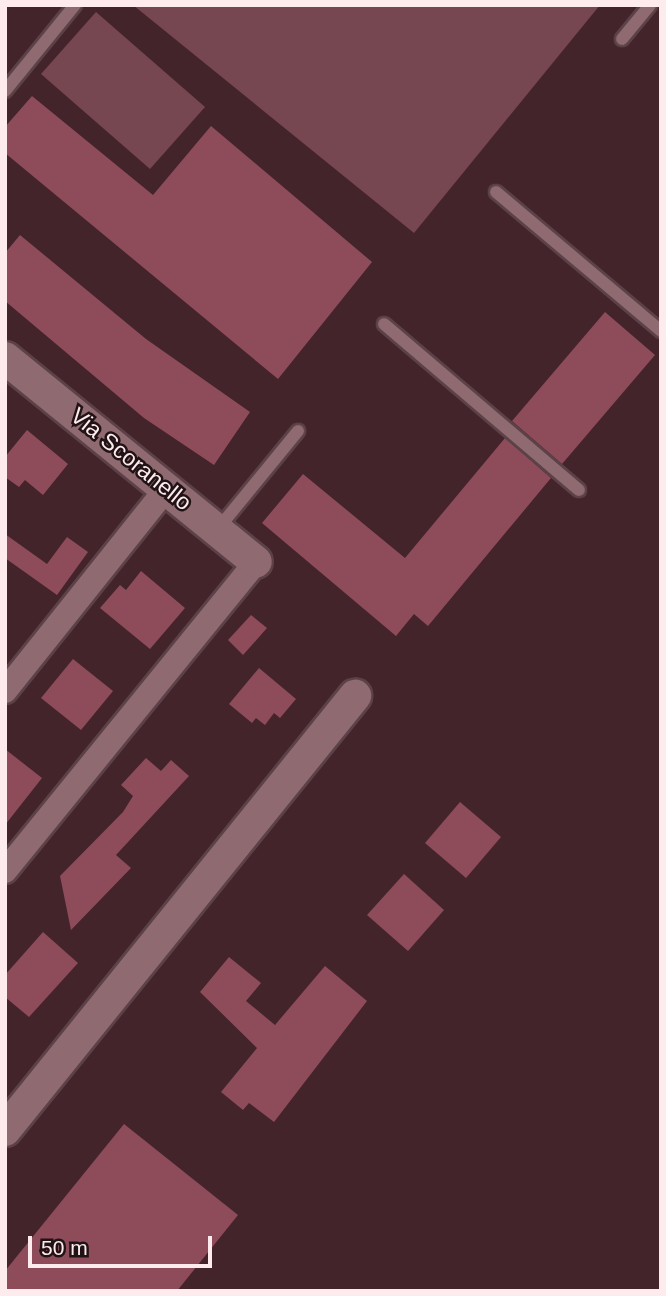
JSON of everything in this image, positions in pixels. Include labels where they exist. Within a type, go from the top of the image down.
[{"type":"street","name":"Via Scoranello","points":[[9,368],[167,488],[257,562]]},
{"type":"street","points":[[5,691],[167,488]]},
{"type":"street","points":[[5,871],[257,562]]},
{"type":"street","points":[[5,1130],[355,696]]},
{"type":"lane","points":[[5,91],[75,5]]},
{"type":"lane","points":[[622,39],[650,5]]},
{"type":"lane","points":[[496,192],[661,331]]},
{"type":"lane","points":[[384,324],[579,490]]},
{"type":"lane","points":[[217,530],[298,431]]},
{"type":"shaded area","points":[[133,5],[600,5],[414,233]]},
{"type":"shaded area","points":[[96,12],[205,107],[150,169],[41,74]]},
{"type":"building","points":[[32,96],[153,195],[211,126],[372,262],[278,379],[5,153],[5,127]]},
{"type":"building","points":[[20,235],[146,339],[250,412],[214,465],[144,418],[5,301],[5,253]]},
{"type":"building","points":[[605,312],[655,355],[562,464],[512,421]]},
{"type":"building","points":[[27,430],[68,464],[43,495],[25,480],[19,487],[5,477],[5,457]]},
{"type":"building","points":[[505,438],[551,478],[428,626],[414,614],[396,636],[262,523],[303,474],[405,558]]},
{"type":"building","points":[[5,534],[47,564],[67,537],[88,552],[57,595],[5,558]]},
{"type":"building","points":[[141,571],[185,608],[150,649],[100,608],[120,585],[126,590]]},
{"type":"building","points":[[251,615],[267,628],[243,655],[228,640]]},
{"type":"building","points":[[73,659],[113,691],[81,730],[41,698]]},
{"type":"building","points":[[259,668],[296,699],[280,718],[274,713],[265,725],[256,718],[252,723],[229,704]]},
{"type":"building","points":[[5,749],[42,778],[5,825]]},
{"type":"building","points":[[146,758],[161,771],[171,760],[189,776],[116,855],[131,868],[71,930],[60,876],[123,812],[133,796],[121,785]]},
{"type":"building","points":[[460,802],[501,837],[466,878],[425,843]]},
{"type":"building","points":[[404,874],[444,910],[408,951],[367,915]]},
{"type":"building","points":[[43,932],[78,963],[29,1017],[5,997],[5,975]]},
{"type":"building","points":[[229,957],[261,983],[246,1001],[275,1025],[325,966],[367,1001],[274,1122],[249,1103],[243,1110],[221,1092],[257,1048],[200,992]]},
{"type":"building","points":[[124,1124],[238,1215],[177,1291],[5,1291],[5,1271]]}]
